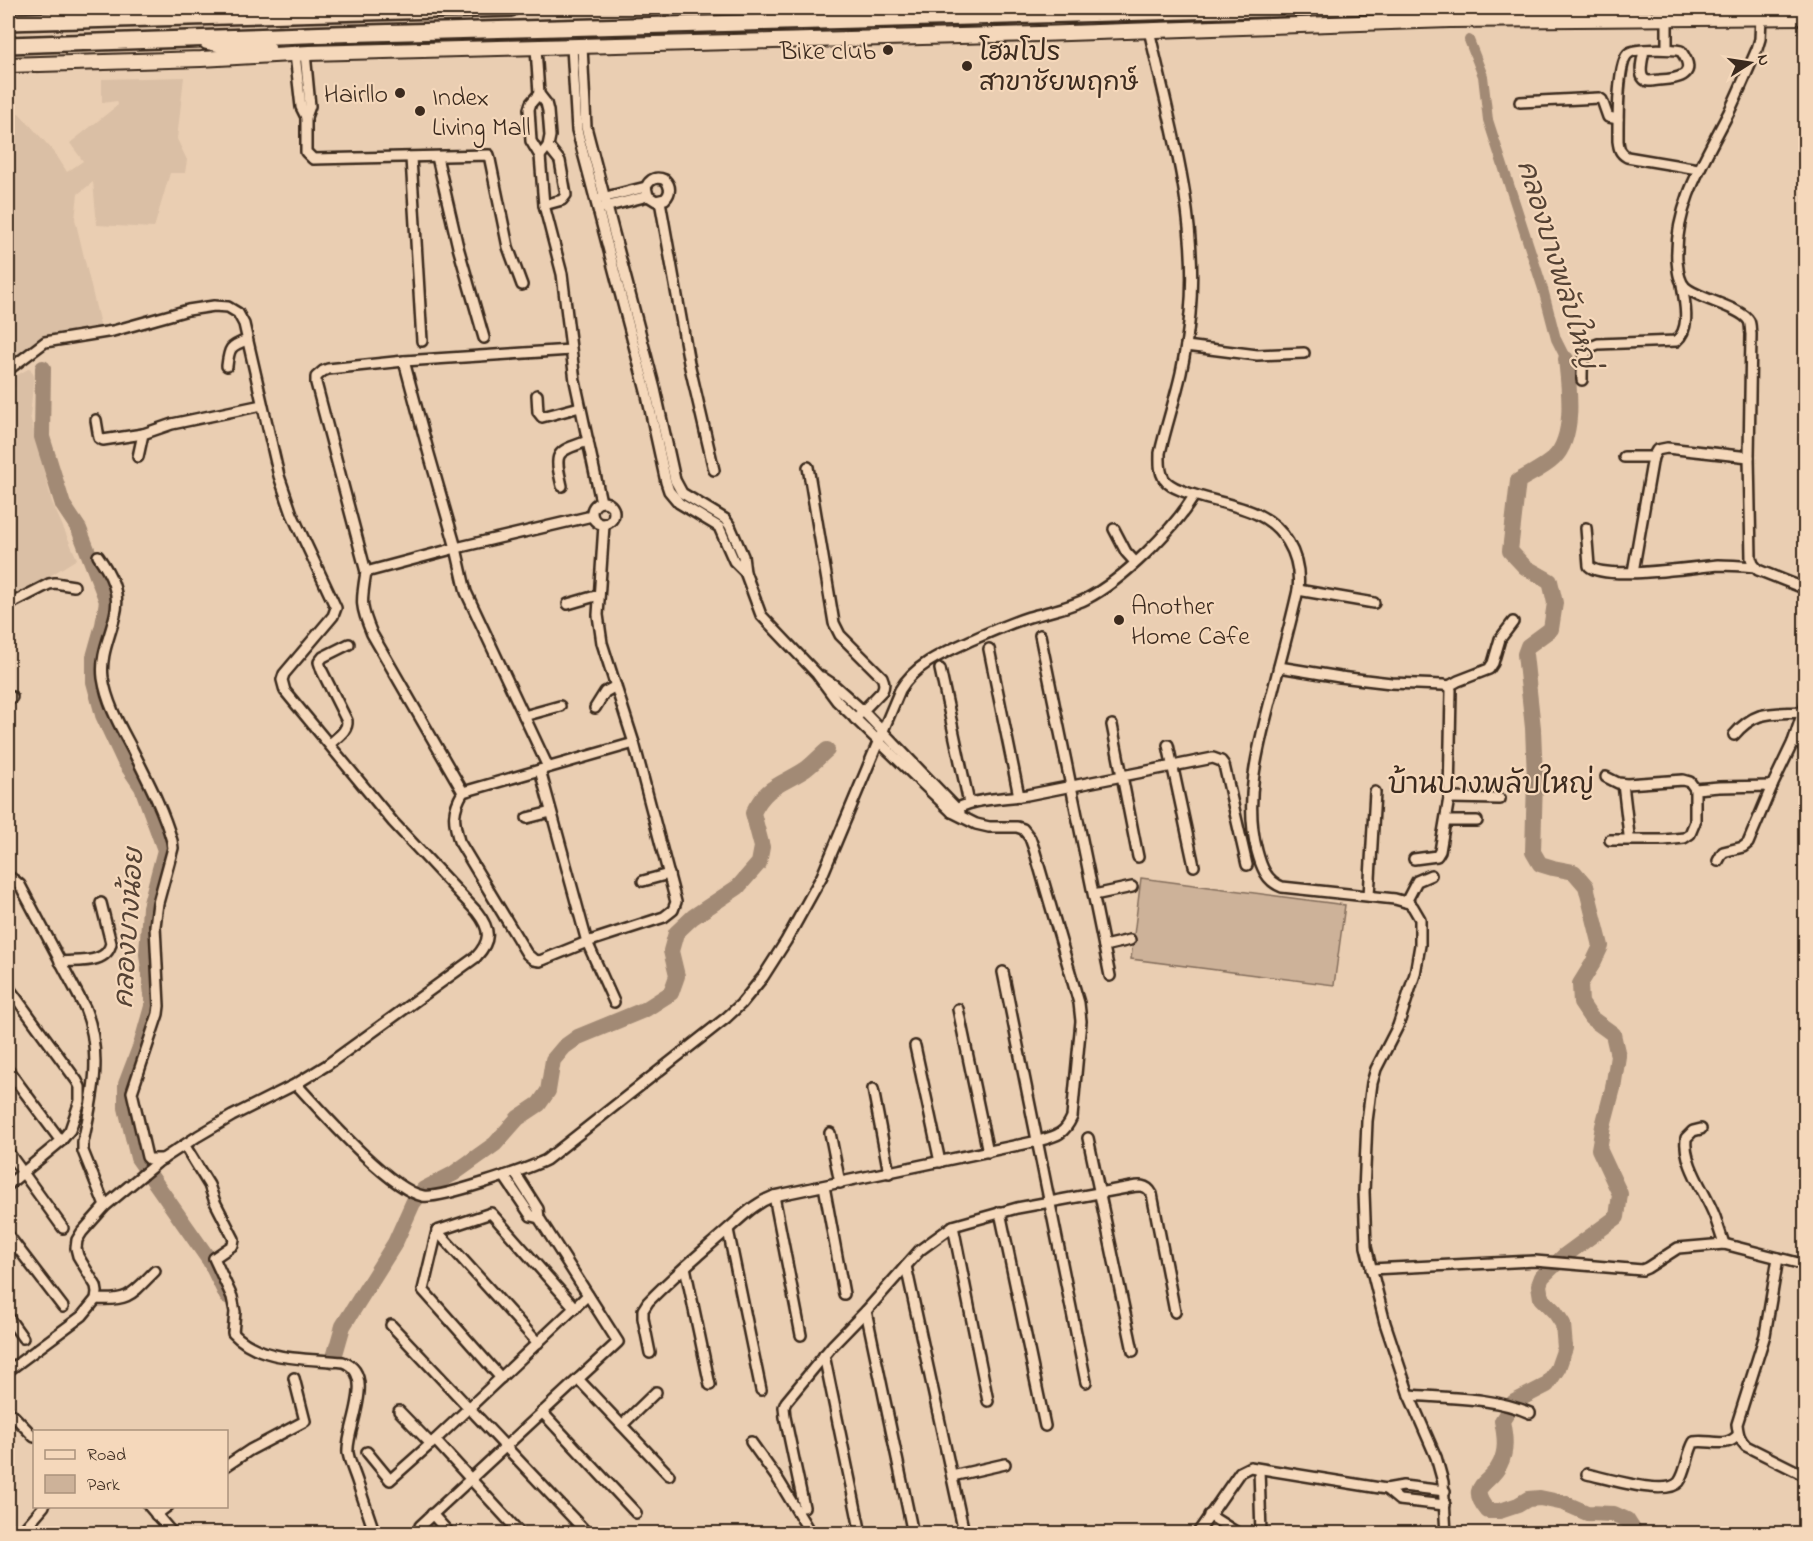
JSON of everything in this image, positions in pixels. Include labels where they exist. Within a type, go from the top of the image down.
[{"type":"main road","points":[[8,22],[511,8]]},
{"type":"main road","points":[[8,45],[1299,8]]},
{"type":"main road","points":[[1408,21],[1469,8]]},
{"type":"main road","points":[[8,64],[201,59],[303,53],[577,47],[1408,21],[1806,17]]},
{"type":"main road","points":[[195,39],[222,45],[303,53]]},
{"type":"street","points":[[1582,380],[1582,363],[1591,346],[1676,341],[1684,333],[1686,325],[1684,285],[1678,272],[1678,234],[1698,169],[1729,111],[1757,49],[1761,17]]},
{"type":"street","points":[[1667,18],[1667,50]]},
{"type":"street","points":[[1149,30],[1186,200],[1191,249],[1190,304],[1186,346],[1160,453],[1161,474],[1168,484],[1194,496],[1249,510],[1272,523],[1285,537],[1300,576],[1252,786],[1252,824],[1261,866],[1271,882],[1282,887],[1395,898],[1413,907],[1420,919],[1420,945],[1415,974],[1398,1026],[1376,1069],[1372,1083],[1367,1121],[1364,1192],[1366,1247],[1385,1323],[1409,1395],[1436,1457],[1444,1486],[1446,1533]]},
{"type":"street","points":[[577,47],[581,128],[675,480],[682,493],[697,508],[725,519],[742,556],[745,572],[761,615],[818,674],[862,710],[963,818],[989,827],[1017,827],[1023,829],[1030,838],[1079,1003],[1081,1021],[1075,1102],[1068,1127],[1056,1136],[1038,1141],[774,1196],[753,1207],[657,1293],[643,1310],[650,1353]]},
{"type":"street","points":[[536,48],[539,94],[546,103],[550,136],[548,146],[540,156]]},
{"type":"street","points":[[1644,50],[1642,76],[1649,81],[1676,80],[1688,71],[1689,64],[1681,51],[1644,50],[1628,53],[1623,60],[1620,80],[1618,141],[1622,154],[1627,157],[1698,169]]},
{"type":"street","points":[[303,53],[310,106],[306,117],[306,152],[313,159],[489,155],[508,247],[522,285]]},
{"type":"street","points":[[539,94],[529,109],[531,141],[540,156],[544,206],[562,274],[580,407],[601,502]]},
{"type":"street","points":[[1520,102],[1599,98],[1602,100],[1608,117],[1618,119]]},
{"type":"street","points":[[544,206],[562,200],[566,195],[560,161],[548,146]]},
{"type":"street","points":[[437,157],[458,247],[484,338]]},
{"type":"street","points":[[411,158],[422,341]]},
{"type":"street","points":[[656,178],[665,180],[669,187],[668,196],[660,201],[656,201],[647,192],[652,180],[656,178]]},
{"type":"street","points":[[601,203],[647,192]]},
{"type":"street","points":[[660,201],[688,363],[714,470]]},
{"type":"street","points":[[1684,285],[1701,296],[1737,312],[1750,322],[1751,558],[1758,570],[1806,589]]},
{"type":"street","points":[[8,370],[45,342],[113,331],[188,310],[222,306],[232,308],[242,318],[279,476],[292,513],[336,608],[333,616],[284,674],[283,685],[288,696],[393,822],[477,912],[485,926],[488,938],[486,945],[476,957],[327,1065],[296,1084],[204,1132],[144,1173],[105,1206],[82,1232],[76,1248],[78,1256],[96,1286],[96,1299],[82,1316],[8,1371]]},
{"type":"street","points":[[227,366],[230,348],[247,340]]},
{"type":"street","points":[[1186,346],[1257,355],[1304,353]]},
{"type":"street","points":[[463,792],[372,634],[364,615],[362,598],[366,572],[316,377],[328,369],[404,361],[571,350]]},
{"type":"street","points":[[404,361],[466,592],[524,716],[544,769],[550,812],[587,942],[614,1002]]},
{"type":"street","points":[[537,395],[538,412],[542,417],[580,407]]},
{"type":"street","points":[[96,420],[99,438],[108,441],[143,434],[172,424],[262,405]]},
{"type":"street","points":[[138,457],[143,434]]},
{"type":"street","points":[[562,486],[557,457],[561,452],[588,441]]},
{"type":"street","points":[[1633,572],[1653,457],[1658,450],[1667,448],[1749,457]]},
{"type":"street","points":[[1624,457],[1653,457]]},
{"type":"street","points":[[808,467],[834,623],[840,635],[882,677],[884,682],[882,691],[855,719]]},
{"type":"street","points":[[296,1084],[389,1178],[411,1192],[424,1197],[445,1194],[515,1173],[546,1160],[706,1035],[741,1004],[763,977],[828,862],[904,685],[912,674],[942,654],[1002,627],[1088,598],[1135,562],[1178,521],[1194,496]]},
{"type":"street","points":[[592,516],[595,506],[601,502],[611,505],[614,512],[613,519],[604,525]]},
{"type":"street","points":[[366,572],[592,516]]},
{"type":"street","points":[[592,516],[596,522],[604,525]]},
{"type":"street","points":[[604,525],[599,629],[633,743],[676,902],[669,914],[540,961],[534,960],[527,954],[459,841],[454,811],[463,792],[633,743]]},
{"type":"street","points":[[1586,528],[1589,566],[1598,572],[1633,572],[1722,565],[1755,567]]},
{"type":"street","points":[[1114,529],[1126,552],[1135,562]]},
{"type":"street","points":[[98,556],[109,571],[114,584],[116,602],[116,613],[102,660],[103,678],[109,702],[158,801],[173,848],[158,903],[156,926],[159,1006],[132,1092],[147,1157],[161,1161]]},
{"type":"street","points":[[8,605],[49,584],[74,586]]},
{"type":"street","points":[[1298,590],[1374,603]]},
{"type":"street","points":[[568,604],[599,595]]},
{"type":"street","points":[[1279,667],[1391,683],[1449,686],[1490,669],[1500,639],[1513,622]]},
{"type":"street","points":[[1040,635],[1110,976]]},
{"type":"street","points":[[330,744],[345,730],[347,721],[319,662],[323,657],[349,644]]},
{"type":"street","points":[[989,649],[1019,796]]},
{"type":"street","points":[[940,669],[969,803]]},
{"type":"street","points":[[818,674],[830,693],[877,747],[955,810]]},
{"type":"street","points":[[595,708],[605,692],[616,686]]},
{"type":"street","points":[[1414,859],[1438,855],[1446,821],[1449,798],[1452,694],[1449,686]]},
{"type":"street","points":[[524,716],[560,706]]},
{"type":"street","points":[[1718,861],[1723,852],[1743,847],[1748,843],[1793,742],[1804,707],[1761,715],[1748,721],[1734,735]]},
{"type":"street","points":[[1112,725],[1138,857]]},
{"type":"street","points":[[1793,742],[1806,745]]},
{"type":"street","points":[[1168,745],[1194,866]]},
{"type":"street","points":[[955,810],[969,803],[1019,796],[1217,758],[1224,765],[1247,865]]},
{"type":"street","points":[[1606,777],[1623,784],[1683,780],[1690,782],[1695,789],[1695,822],[1690,834],[1684,838],[1610,840]]},
{"type":"street","points":[[1623,784],[1629,835]]},
{"type":"street","points":[[1695,789],[1772,786]]},
{"type":"street","points":[[1369,896],[1375,792]]},
{"type":"street","points":[[1449,798],[1500,799]]},
{"type":"street","points":[[527,818],[550,812]]},
{"type":"street","points":[[1446,821],[1476,821]]},
{"type":"street","points":[[643,881],[669,874]]},
{"type":"street","points":[[1406,902],[1417,881],[1431,875]]},
{"type":"street","points":[[8,876],[20,885],[85,1008],[92,1030],[96,1072],[95,1088],[83,1151],[105,1206]]},
{"type":"street","points":[[1094,895],[1132,887]]},
{"type":"street","points":[[60,962],[97,958],[107,954],[111,943],[101,903]]},
{"type":"street","points":[[1104,946],[1130,940]]},
{"type":"street","points":[[1002,972],[1086,1382]]},
{"type":"street","points":[[8,1185],[61,1141],[70,1130],[80,1101],[78,1081],[11,991]]},
{"type":"street","points":[[958,1009],[988,1152]]},
{"type":"street","points":[[915,1046],[940,1162]]},
{"type":"street","points":[[8,1070],[61,1141]]},
{"type":"street","points":[[873,1089],[889,1173]]},
{"type":"street","points":[[1701,1129],[1693,1131],[1686,1138],[1685,1148],[1715,1217],[1724,1244]]},
{"type":"street","points":[[830,1134],[840,1183]]},
{"type":"street","points":[[1088,1138],[1133,1351]]},
{"type":"street","points":[[185,1146],[209,1185],[234,1239],[233,1245],[214,1258],[232,1297],[235,1312],[232,1334],[249,1346],[278,1356],[349,1364],[358,1379],[360,1395],[348,1451],[375,1533]]},
{"type":"street","points":[[8,1152],[63,1228]]},
{"type":"street","points":[[420,1526],[618,1342],[539,1218],[538,1209],[515,1173]]},
{"type":"street","points":[[504,1176],[531,1216],[539,1218]]},
{"type":"street","points":[[804,1507],[784,1407],[789,1396],[920,1250],[952,1226],[1000,1212],[1141,1185],[1149,1189],[1152,1194],[1175,1312]]},
{"type":"street","points":[[824,1186],[844,1294]]},
{"type":"street","points":[[774,1196],[801,1335]]},
{"type":"street","points":[[1000,1212],[1045,1426]]},
{"type":"street","points":[[437,1231],[491,1213],[575,1308]]},
{"type":"street","points":[[952,1226],[988,1401]]},
{"type":"street","points":[[728,1230],[761,1390]]},
{"type":"street","points":[[437,1231],[538,1343]]},
{"type":"street","points":[[437,1231],[423,1290],[501,1378]]},
{"type":"street","points":[[8,1235],[63,1307]]},
{"type":"street","points":[[1371,1269],[1535,1261],[1641,1270],[1647,1269],[1683,1246],[1724,1244],[1806,1265]]},
{"type":"street","points":[[1778,1258],[1765,1335],[1737,1424],[1738,1435],[1746,1446],[1806,1476]]},
{"type":"street","points":[[906,1266],[963,1528]]},
{"type":"street","points":[[685,1267],[710,1385]]},
{"type":"street","points":[[96,1299],[114,1300],[129,1297],[155,1271]]},
{"type":"street","points":[[368,1452],[390,1480],[588,1295]]},
{"type":"street","points":[[866,1311],[913,1533]]},
{"type":"street","points":[[8,1317],[23,1338]]},
{"type":"street","points":[[391,1325],[588,1533]]},
{"type":"street","points":[[824,1355],[861,1533]]},
{"type":"street","points":[[228,1465],[250,1450],[305,1421],[294,1378]]},
{"type":"street","points":[[578,1379],[669,1475]]},
{"type":"street","points":[[622,1425],[656,1392]]},
{"type":"street","points":[[1409,1395],[1496,1403],[1530,1413]]},
{"type":"street","points":[[8,1410],[33,1436]]},
{"type":"street","points":[[399,1411],[470,1478],[521,1533]]},
{"type":"street","points":[[542,1412],[636,1513]]},
{"type":"street","points":[[1587,1474],[1654,1488],[1668,1488],[1677,1484],[1681,1478],[1694,1442],[1726,1443],[1733,1441],[1738,1435]]},
{"type":"street","points":[[751,1442],[779,1481],[811,1533]]},
{"type":"street","points":[[952,1476],[1005,1464]]},
{"type":"street","points":[[1197,1533],[1240,1472],[1250,1467],[1386,1489],[1403,1486],[1444,1486]]},
{"type":"street","points":[[1259,1469],[1261,1533]]},
{"type":"street","points":[[1386,1489],[1399,1500],[1445,1505]]},
{"type":"street","points":[[20,1533],[42,1508]]},
{"type":"street","points":[[151,1508],[173,1533]]},
{"type":"street","points":[[156,1515],[165,1508]]},
{"type":"street","points":[[432,1514],[450,1533]]},
{"type":"street","points":[[1209,1515],[1239,1533]]},
{"type":"shaded area","points":[[184,77],[177,139],[187,160],[185,173],[170,173],[154,228],[97,225],[93,182],[78,194],[75,219],[102,333],[44,341],[8,364],[8,118],[19,113],[55,153],[67,172],[83,161],[70,143],[118,105],[117,101],[102,103],[102,79]]},
{"type":"shaded area","points":[[30,368],[34,376],[30,416],[52,502],[77,559],[8,602],[8,395],[16,389],[10,379]]},
{"type":"green space","points":[[1141,878],[1345,905],[1334,985],[1131,959]]},
{"type":"waterway","name":"คลองบางพลับใหญ่","points":[[1469,40],[1483,76],[1488,120],[1543,289],[1556,339],[1566,359]]},
{"type":"waterway","name":"คลองบางพลับใหญ่","points":[[1566,359],[1569,411],[1566,437],[1554,458],[1518,481],[1510,551],[1525,567],[1550,581],[1555,603],[1551,629],[1528,646],[1525,654],[1533,728],[1535,779],[1533,852],[1540,864],[1574,872],[1586,886],[1601,946],[1580,984],[1581,1003],[1591,1018],[1613,1034],[1618,1056],[1599,1149],[1620,1194],[1617,1217],[1564,1256],[1542,1277],[1539,1285],[1541,1298],[1563,1324],[1565,1348],[1558,1368],[1547,1385],[1514,1402],[1502,1421],[1504,1453],[1496,1471],[1479,1490],[1479,1495],[1488,1511],[1500,1511],[1528,1499],[1540,1498],[1564,1503],[1587,1513],[1614,1514],[1627,1520],[1636,1534]]},
{"type":"waterway","name":"คลองบางน้อย","points":[[43,368],[42,437],[63,505],[79,529],[107,601],[94,657],[94,682],[103,715],[124,760],[142,787],[165,850],[150,907],[147,954],[153,1003],[142,1042],[126,1084],[126,1108],[138,1158],[210,1261],[227,1296]]},
{"type":"waterway","points":[[333,1361],[343,1326],[395,1243],[413,1203],[424,1189],[453,1174],[495,1144],[518,1118],[539,1104],[548,1091],[553,1060],[564,1047],[578,1037],[646,1009],[671,993],[677,976],[671,951],[676,933],[693,917],[738,887],[759,863],[762,847],[753,813],[758,804],[775,786],[806,769],[827,750]]},
{"type":"place","name":"Bike club","points":[[888,50]]},
{"type":"place","name":"โฮมโปร สาขาชัยพฤกษ์","points":[[967,66]]},
{"type":"place","name":"Hairllo","points":[[400,93]]},
{"type":"place","name":"Index Living Mall","points":[[420,111]]},
{"type":"place","name":"Another Home Cafe","points":[[1119,620]]},
{"type":"district","name":"บ้านบางพลับใหญ่","points":[[1491,783]]}]
